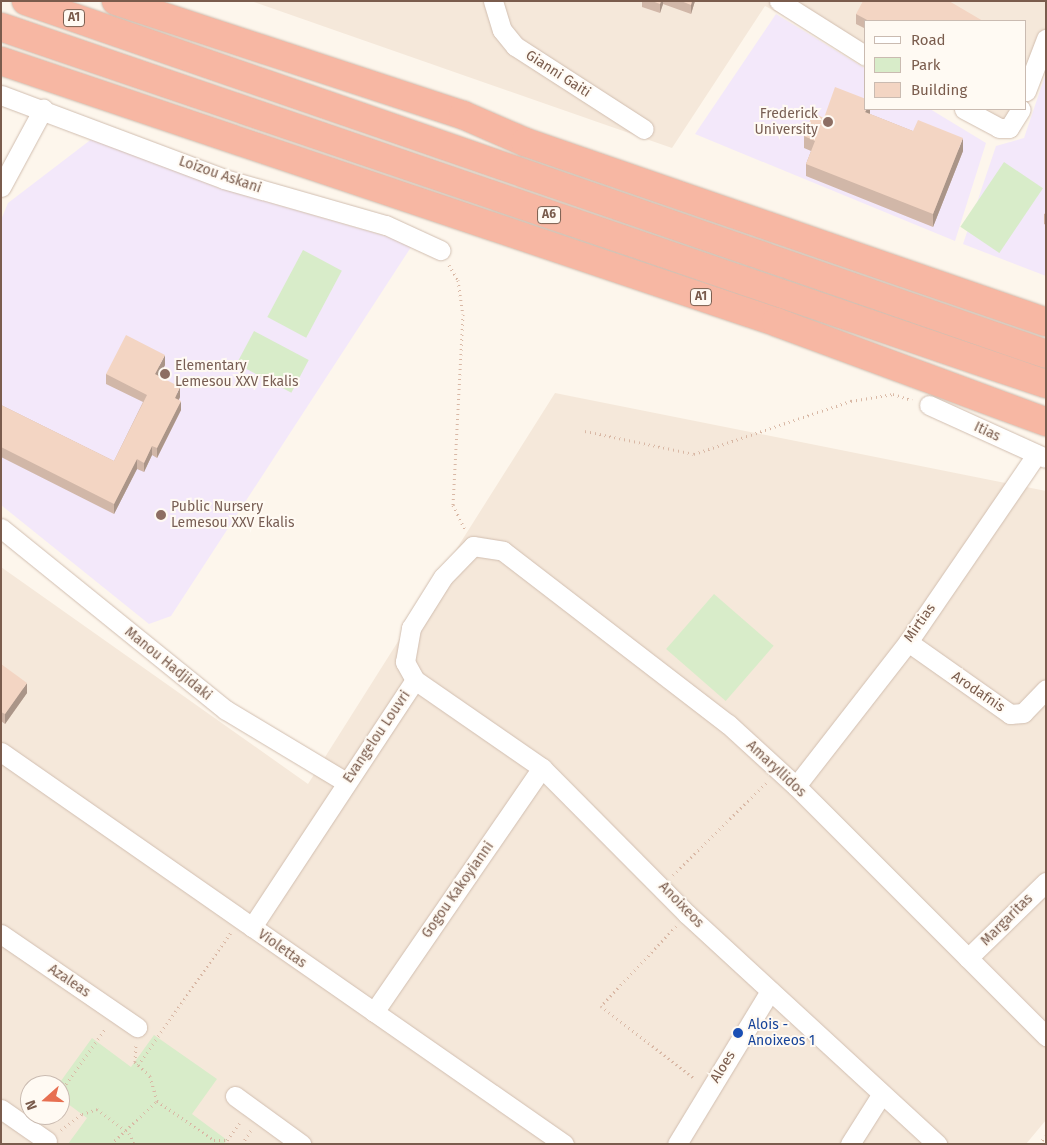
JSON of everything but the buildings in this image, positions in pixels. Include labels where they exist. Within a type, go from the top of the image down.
[{"type":"highway","name":"A1","points":[[26,1],[122,34]]},
{"type":"highway","points":[[116,1],[462,115],[525,142],[1046,322]]},
{"type":"highway","name":"A1","points":[[1,27],[52,45]]},
{"type":"highway","points":[[122,34],[199,46],[462,115]]},
{"type":"highway","name":"A6","points":[[122,34],[1046,354]]},
{"type":"highway","points":[[52,45],[352,182]]},
{"type":"highway","name":"A6","points":[[52,45],[1046,384]]},
{"type":"highway","points":[[1,62],[352,182]]},
{"type":"highway","name":"A1","points":[[352,182],[776,322],[1046,422]]},
{"type":"street","name":"Gianni Gaiti","points":[[493,1],[502,30],[515,46],[644,129]]},
{"type":"street","points":[[779,1],[864,55]]},
{"type":"street","points":[[1027,88],[1046,39]]},
{"type":"street","name":"Loizou Askani","points":[[1,94],[224,179],[386,225],[440,250]]},
{"type":"street","points":[[1,187],[43,110]]},
{"type":"street","points":[[966,110],[999,128],[1009,128],[1019,115]]},
{"type":"street","name":"Itias","points":[[929,405],[1041,456]]},
{"type":"street","name":"Mirtias","points":[[796,786],[908,642],[1041,456]]},
{"type":"street","name":"Manou Hadjidaki","points":[[1,528],[226,710],[346,782]]},
{"type":"street","name":"Evangelou Louvri","points":[[246,923],[346,782],[415,680],[405,662],[411,628],[443,577],[474,546]]},
{"type":"street","name":"Amaryllidos","points":[[474,546],[503,551],[728,724],[796,786],[1046,1036]]},
{"type":"street","name":"Arodafnis","points":[[908,642],[1010,714],[1023,713],[1046,688]]},
{"type":"street","name":"Anoixeos","points":[[415,680],[542,768],[662,886],[687,914],[881,1095],[937,1144]]},
{"type":"street","name":"Violettas","points":[[1,752],[564,1144]]},
{"type":"street","name":"Gogou Kakoyianni","points":[[374,1012],[542,768]]},
{"type":"street","name":"Margaritas","points":[[968,958],[1046,882]]},
{"type":"street","name":"Azaleas","points":[[1,934],[137,1027]]},
{"type":"street","name":"Aloes","points":[[677,1144],[770,991]]},
{"type":"street","points":[[850,1144],[881,1095]]},
{"type":"street","points":[[235,1096],[301,1144]]},
{"type":"street","points":[[1,1109],[47,1141]]},
{"type":"path","points":[[440,250],[458,280],[463,314],[453,504],[474,546]]},
{"type":"path","points":[[585,431],[694,454],[851,401],[893,394],[929,405]]},
{"type":"path","points":[[662,886],[779,770]]},
{"type":"path","points":[[687,914],[601,1006],[709,1090]]},
{"type":"path","points":[[138,1065],[246,923]]},
{"type":"path","points":[[70,1078],[116,1013]]},
{"type":"path","points":[[137,1027],[138,1065],[154,1084],[156,1101],[214,1140],[227,1140],[251,1107]]},
{"type":"path","points":[[112,1144],[124,1129],[156,1101]]},
{"type":"path","points":[[47,1141],[82,1114],[97,1109],[124,1129],[134,1144]]},
{"type":"path","points":[[1039,1144],[1046,1136]]},
{"type":"shaded area","points":[[251,1],[1046,1],[1046,56],[1027,107],[1027,20],[864,20],[864,58],[765,6],[672,148]]},
{"type":"shaded area","name":"Frederick University","points":[[776,14],[864,68],[864,110],[932,110],[986,143],[955,241],[695,134]]},
{"type":"shaded area","points":[[1046,73],[1046,276],[963,244],[996,146],[1024,138]]},
{"type":"shaded area","points":[[964,110],[1026,110],[1016,137]]},
{"type":"shaded area","name":"Elementary Lemesou XXV Ekalis","points":[[93,138],[219,188],[413,244],[171,616],[149,624],[1,505],[1,220],[8,203]]},
{"type":"shaded area","points":[[555,393],[1046,491],[1046,1120],[1026,1144],[1,1144],[1,567],[308,784]]},
{"type":"green space","points":[[1004,162],[1043,188],[999,253],[960,227]]},
{"type":"green space","points":[[303,250],[342,271],[306,338],[267,317]]},
{"type":"green space","points":[[254,331],[309,360],[291,393],[237,364]]},
{"type":"green space","points":[[714,594],[774,646],[726,701],[666,649]]},
{"type":"green space","points":[[154,1035],[217,1079],[192,1114],[227,1140],[224,1144],[68,1144],[87,1118],[70,1105],[70,1075],[65,1075],[92,1038],[131,1067]]},
{"type":"place","name":"Frederick University","points":[[828,122]]},
{"type":"place","name":"Elementary Lemesou XXV Ekalis","points":[[165,374]]},
{"type":"place","name":"Public Nursery Lemesou XXV Ekalis","points":[[161,515]]},
{"type":"place","name":"Alois - Anoixeos 1","points":[[738,1033]]}]
